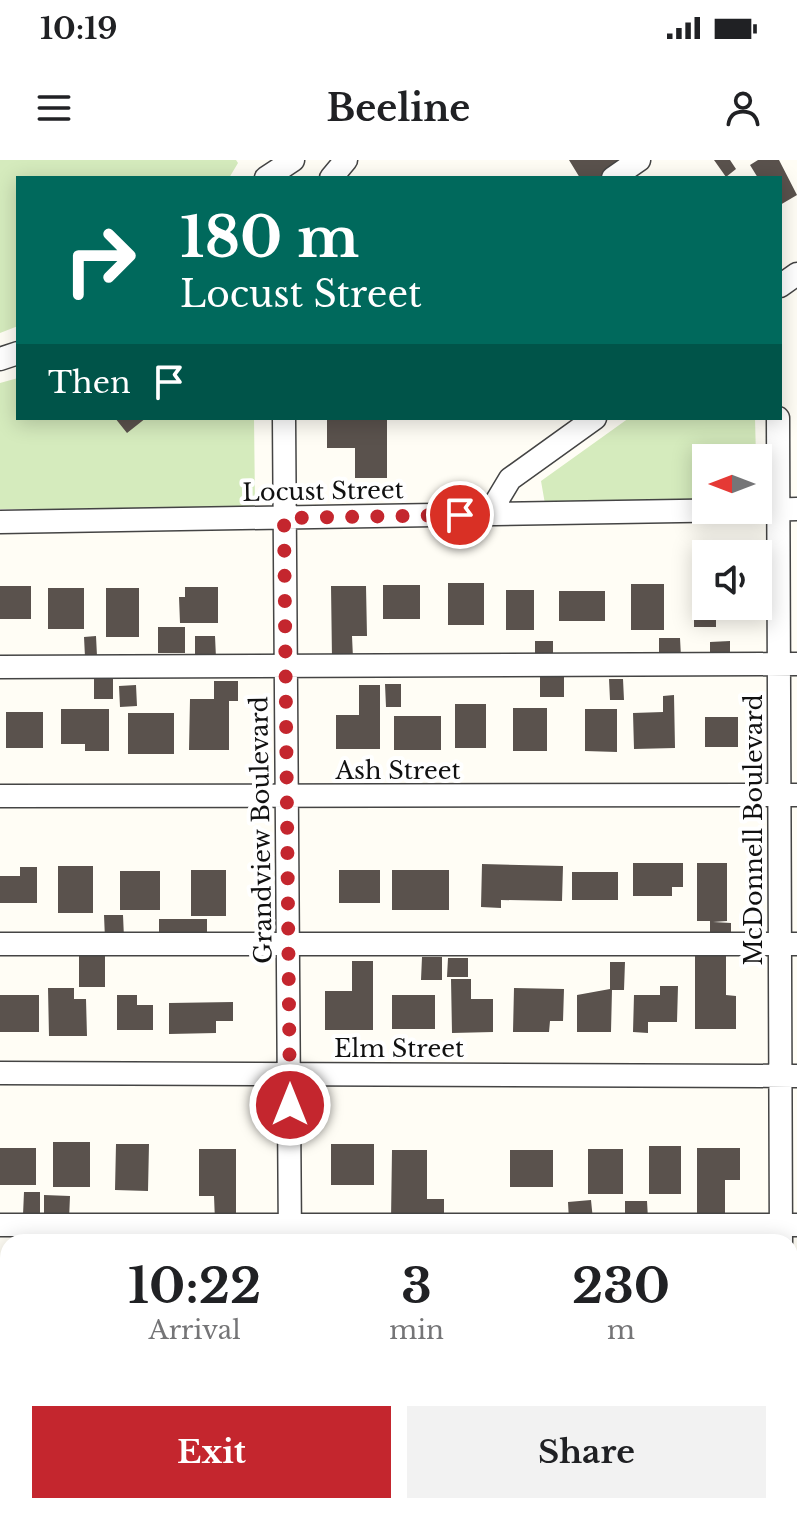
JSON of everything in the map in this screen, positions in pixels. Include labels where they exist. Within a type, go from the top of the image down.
[{"type":"street","points":[[333,176],[346,160]]},
{"type":"street","points":[[616,176],[639,160]]},
{"type":"street","name":"Grandview Boulevard","points":[[284,420],[290,1234]]},
{"type":"street","points":[[489,514],[510,479],[592,420]]},
{"type":"street","name":"McDonnell Boulevard","points":[[778,420],[778,509],[788,664],[786,1231]]},
{"type":"street","name":"Locust Street","points":[[0,522],[692,511]]},
{"type":"street","points":[[0,667],[788,664]]},
{"type":"street","name":"Ash Street","points":[[0,796],[788,795]]},
{"type":"street","points":[[0,944],[788,944]]},
{"type":"street","name":"Elm Street","points":[[0,1073],[788,1076]]},
{"type":"street","points":[[0,1225],[290,1234],[786,1231]]},
{"type":"green space","points":[[0,160],[236,160],[238,163],[230,176],[16,176],[16,327],[0,333]]},
{"type":"green space","points":[[16,379],[16,420],[254,420],[255,504],[250,509],[0,509],[0,383]]},
{"type":"green space","points":[[626,420],[755,420],[756,444],[692,444],[692,507],[545,504],[541,481]]},
{"type":"building","points":[[569,160],[633,160],[607,176],[579,176]]},
{"type":"building","points":[[714,160],[730,160],[736,169],[725,176]]},
{"type":"building","points":[[758,160],[779,160],[797,195],[782,204],[782,176],[757,176],[750,165]]},
{"type":"building","points":[[117,420],[143,420],[127,433]]},
{"type":"building","points":[[327,420],[387,420],[387,478],[355,478],[355,448],[327,448]]},
{"type":"building","points":[[448,583],[484,583],[484,625],[448,625]]},
{"type":"building","points":[[631,584],[664,584],[664,630],[631,630]]},
{"type":"building","points":[[383,585],[420,585],[420,619],[383,619]]},
{"type":"building","points":[[0,586],[31,586],[31,619],[0,619]]},
{"type":"building","points":[[331,586],[366,586],[367,636],[352,636],[353,658],[332,659]]},
{"type":"building","points":[[185,587],[218,587],[218,623],[180,623],[179,597],[185,597]]},
{"type":"building","points":[[48,588],[84,588],[84,629],[48,629]]},
{"type":"building","points":[[106,588],[139,588],[139,637],[106,637]]},
{"type":"building","points":[[506,590],[534,590],[534,630],[506,630]]},
{"type":"building","points":[[559,591],[605,591],[605,621],[559,621]]},
{"type":"building","points":[[694,620],[716,620],[716,627],[694,627]]},
{"type":"building","points":[[158,627],[185,627],[185,653],[158,653]]},
{"type":"building","points":[[96,636],[97,656],[85,657],[84,637]]},
{"type":"building","points":[[195,636],[215,636],[216,658],[195,658]]},
{"type":"building","points":[[659,638],[680,638],[681,657],[659,657]]},
{"type":"building","points":[[535,641],[553,641],[553,656],[535,656]]},
{"type":"building","points":[[730,641],[730,655],[710,656],[710,642]]},
{"type":"building","points":[[540,676],[564,676],[564,697],[540,697]]},
{"type":"building","points":[[94,677],[113,677],[113,699],[94,699]]},
{"type":"building","points":[[609,679],[623,679],[624,700],[610,700]]},
{"type":"building","points":[[214,681],[238,681],[238,701],[229,701],[229,750],[189,750],[190,699],[214,699]]},
{"type":"building","points":[[385,684],[401,684],[401,707],[386,707]]},
{"type":"building","points":[[136,685],[137,706],[120,707],[119,686]]},
{"type":"building","points":[[359,685],[380,685],[380,749],[336,749],[336,715],[359,715]]},
{"type":"building","points":[[674,695],[675,748],[634,749],[633,713],[663,712],[663,696]]},
{"type":"building","points":[[455,704],[486,704],[486,748],[455,748]]},
{"type":"building","points":[[513,708],[547,708],[547,751],[513,751]]},
{"type":"building","points":[[61,709],[109,709],[109,751],[85,751],[85,744],[61,744]]},
{"type":"building","points":[[585,709],[617,709],[617,752],[585,751]]},
{"type":"building","points":[[6,712],[43,712],[43,748],[6,748]]},
{"type":"building","points":[[128,713],[174,713],[174,754],[128,754]]},
{"type":"building","points":[[394,716],[441,716],[441,750],[394,750]]},
{"type":"building","points":[[705,717],[738,717],[738,747],[705,747]]},
{"type":"building","points":[[633,863],[683,863],[683,887],[672,887],[672,896],[633,896]]},
{"type":"building","points":[[697,863],[727,863],[727,921],[713,922],[731,923],[731,938],[710,937],[710,921],[697,921]]},
{"type":"building","points":[[482,864],[563,866],[562,901],[501,900],[501,908],[481,907]]},
{"type":"building","points":[[58,866],[93,866],[93,913],[58,913]]},
{"type":"building","points":[[20,867],[37,867],[37,903],[0,903],[0,876],[20,876]]},
{"type":"building","points":[[191,870],[226,870],[226,916],[191,916]]},
{"type":"building","points":[[339,870],[380,870],[380,903],[339,903]]},
{"type":"building","points":[[392,870],[449,870],[449,910],[392,910]]},
{"type":"building","points":[[120,871],[160,871],[160,910],[120,910]]},
{"type":"building","points":[[572,872],[618,872],[618,900],[572,900]]},
{"type":"building","points":[[104,915],[123,915],[124,938],[105,939]]},
{"type":"building","points":[[159,919],[207,919],[207,938],[159,938]]},
{"type":"building","points":[[79,955],[105,955],[105,987],[79,987]]},
{"type":"building","points":[[695,956],[726,956],[726,995],[736,996],[736,1029],[695,1029]]},
{"type":"building","points":[[422,957],[442,957],[442,980],[421,980]]},
{"type":"building","points":[[448,958],[468,958],[468,977],[447,977]]},
{"type":"building","points":[[352,961],[373,961],[373,1030],[325,1030],[325,991],[352,991]]},
{"type":"building","points":[[610,962],[625,962],[624,990],[612,990],[611,1032],[577,1032],[577,995],[610,989]]},
{"type":"building","points":[[451,979],[471,979],[471,999],[493,999],[493,1032],[452,1033]]},
{"type":"building","points":[[660,986],[678,986],[677,1022],[648,1022],[648,1033],[633,1032],[634,995],[660,995]]},
{"type":"building","points":[[48,988],[74,988],[74,999],[86,999],[87,1036],[49,1036]]},
{"type":"building","points":[[514,988],[564,989],[563,1021],[550,1021],[549,1032],[513,1032]]},
{"type":"building","points":[[0,995],[39,995],[39,1032],[0,1032]]},
{"type":"building","points":[[117,995],[137,995],[137,1005],[153,1005],[153,1030],[117,1030]]},
{"type":"building","points":[[392,995],[435,995],[435,1029],[392,1029]]},
{"type":"building","points":[[233,1002],[233,1021],[216,1021],[216,1033],[169,1034],[169,1003]]},
{"type":"building","points":[[53,1142],[90,1142],[90,1187],[53,1187]]},
{"type":"building","points":[[116,1144],[149,1144],[148,1191],[115,1190]]},
{"type":"building","points":[[331,1144],[374,1144],[374,1185],[331,1185]]},
{"type":"building","points":[[649,1146],[681,1146],[681,1194],[649,1194]]},
{"type":"building","points":[[0,1148],[36,1148],[36,1185],[0,1185]]},
{"type":"building","points":[[697,1148],[740,1148],[740,1180],[725,1180],[725,1221],[697,1221]]},
{"type":"building","points":[[199,1149],[236,1149],[236,1221],[215,1221],[214,1196],[199,1196]]},
{"type":"building","points":[[588,1149],[623,1149],[623,1194],[588,1194]]},
{"type":"building","points":[[392,1150],[427,1150],[427,1199],[444,1199],[444,1221],[391,1220]]},
{"type":"building","points":[[510,1150],[553,1150],[553,1187],[510,1187]]},
{"type":"building","points":[[24,1192],[40,1192],[40,1215],[23,1215]]},
{"type":"building","points":[[44,1195],[70,1196],[69,1220],[44,1220]]},
{"type":"building","points":[[591,1200],[593,1220],[569,1221],[568,1202]]},
{"type":"building","points":[[625,1201],[647,1201],[648,1219],[625,1220]]},
{"type":"route","points":[[290,1105],[284,518],[460,515]]}]
